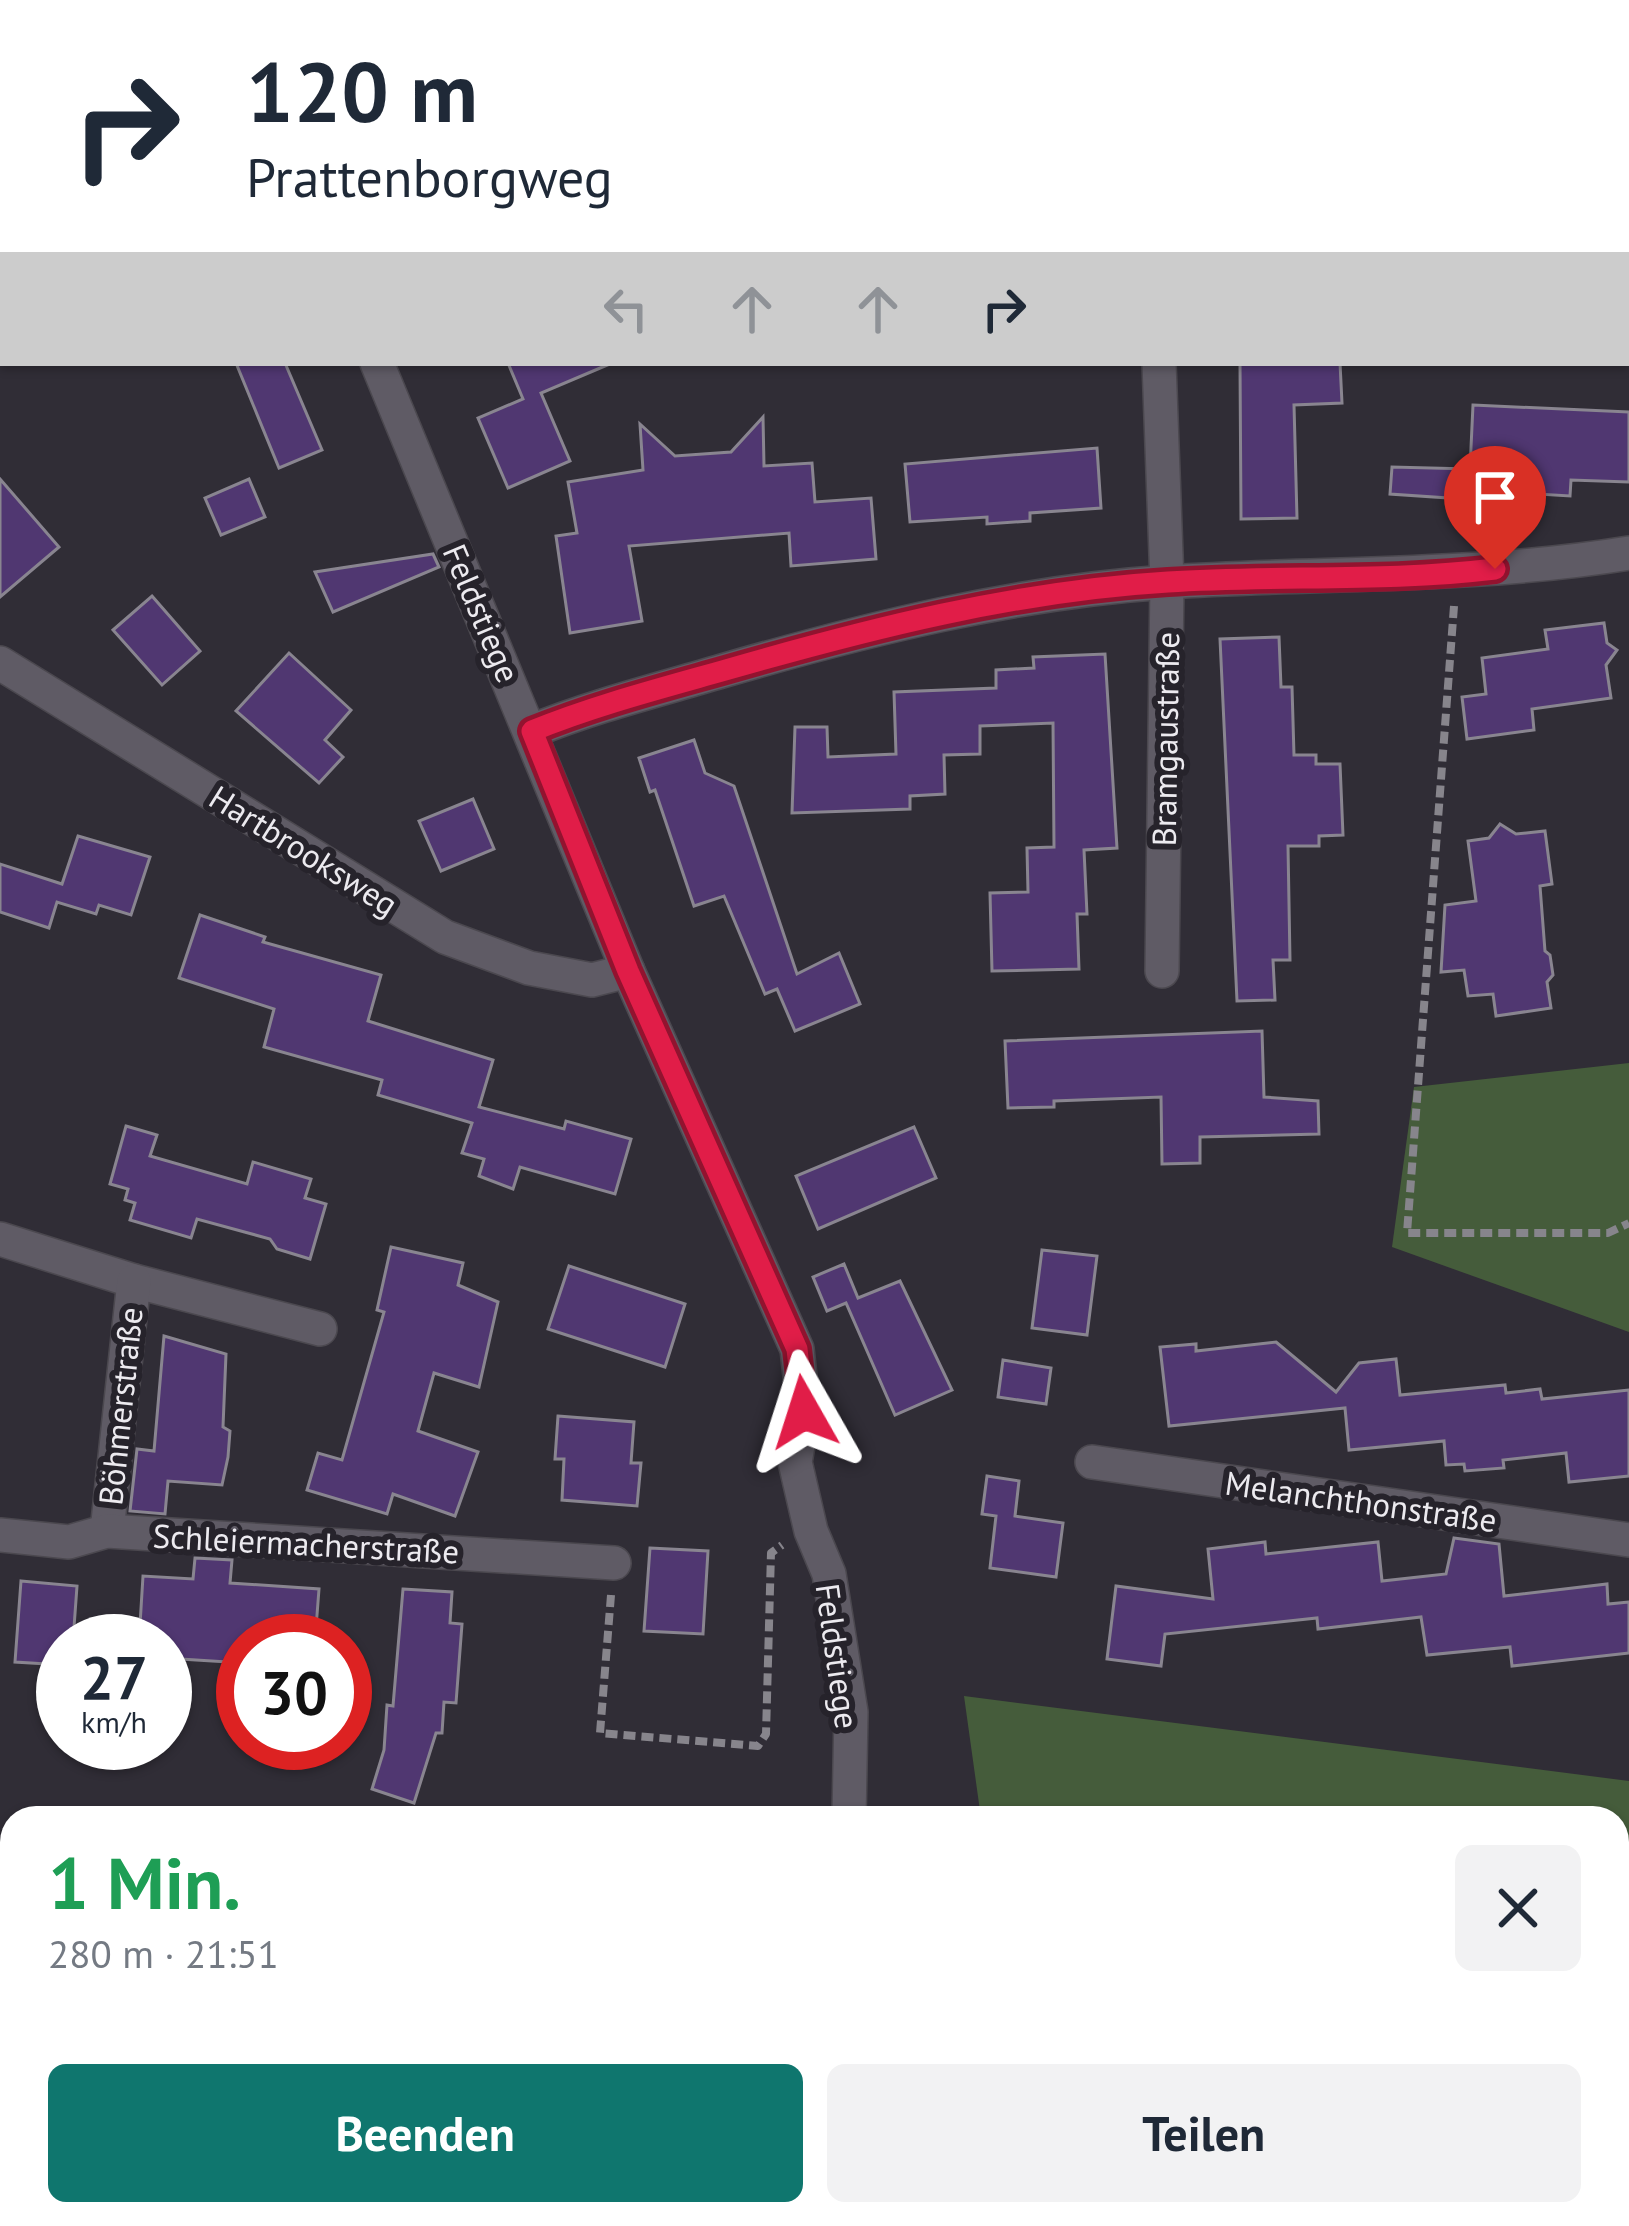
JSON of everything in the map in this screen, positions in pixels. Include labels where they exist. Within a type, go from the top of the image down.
[{"type":"street","name":"Feldstiege","points":[[378,366],[628,971],[797,1349],[804,1412],[795,1462],[811,1531],[830,1574],[850,1712],[849,1806]]},
{"type":"street","name":"Bramgaustraße","points":[[1159,366],[1167,582],[1162,971]]},
{"type":"street","points":[[532,731],[573,714],[803,647],[929,616],[1058,593],[1167,582],[1452,574],[1629,553]]},
{"type":"street","name":"Hartbrooksweg","points":[[0,663],[445,937],[529,968],[592,980],[628,971]]},
{"type":"street","name":"Böhmerstraße","points":[[0,1239],[134,1281],[320,1329]]},
{"type":"street","name":"Böhmerstraße","points":[[107,1531],[134,1281]]},
{"type":"street","name":"Melanchthonstraße","points":[[1092,1462],[1629,1540]]},
{"type":"street","name":"Schleiermacherstraße","points":[[0,1535],[69,1542],[107,1531],[614,1563]]},
{"type":"path","points":[[1452,574],[1454,611],[1408,1234],[1608,1233],[1629,1223]]},
{"type":"path","points":[[614,1563],[600,1733],[758,1746],[766,1734],[771,1553],[811,1531]]},
{"type":"green space","points":[[1629,1063],[1629,1332],[1392,1247],[1414,1087]]},
{"type":"green space","points":[[964,1696],[1629,1781],[1629,1806],[979,1806]]},
{"type":"building","points":[[237,366],[286,366],[322,450],[279,468]]},
{"type":"building","points":[[509,366],[605,366],[541,393],[570,461],[508,488],[478,418],[523,399]]},
{"type":"building","points":[[1240,366],[1340,366],[1342,403],[1294,405],[1297,518],[1241,519]]},
{"type":"building","points":[[1473,405],[1629,412],[1629,482],[1571,480],[1570,496],[1538,494],[1537,504],[1390,494],[1392,467],[1470,469]]},
{"type":"building","points":[[763,417],[764,466],[812,463],[815,502],[871,498],[876,559],[791,566],[789,533],[629,546],[642,621],[570,633],[556,536],[577,533],[568,482],[643,470],[640,424],[675,456],[731,452]]},
{"type":"building","points":[[1097,448],[1101,508],[1030,513],[1030,521],[987,524],[987,517],[910,522],[905,464]]},
{"type":"building","points":[[0,479],[59,547],[0,597]]},
{"type":"building","points":[[249,479],[265,517],[221,535],[205,498]]},
{"type":"building","points":[[433,554],[439,567],[333,612],[315,572]]},
{"type":"building","points":[[152,596],[200,651],[162,685],[113,630]]},
{"type":"building","points":[[1604,623],[1607,643],[1617,650],[1606,665],[1611,698],[1532,709],[1534,730],[1467,739],[1462,697],[1486,694],[1482,658],[1548,649],[1545,630]]},
{"type":"building","points":[[1279,637],[1281,687],[1292,687],[1294,755],[1316,755],[1316,764],[1340,764],[1343,835],[1319,836],[1319,846],[1288,846],[1290,960],[1273,960],[1275,1000],[1237,1001],[1220,639]]},
{"type":"building","points":[[289,653],[351,710],[325,740],[343,757],[319,783],[236,711]]},
{"type":"building","points":[[1105,654],[1117,848],[1084,850],[1087,914],[1077,914],[1079,969],[992,971],[990,893],[1028,892],[1027,848],[1054,847],[1053,723],[980,726],[980,754],[944,755],[945,794],[910,796],[910,809],[792,813],[795,727],[827,727],[828,757],[896,754],[894,692],[996,688],[996,670],[1034,668],[1033,657]]},
{"type":"building","points":[[694,740],[705,773],[734,786],[797,974],[839,953],[860,1004],[795,1031],[777,989],[765,994],[724,896],[694,906],[655,790],[650,792],[639,758]]},
{"type":"building","points":[[473,799],[494,849],[441,871],[419,821]]},
{"type":"building","points":[[1500,824],[1516,834],[1545,831],[1552,884],[1540,886],[1545,951],[1553,975],[1547,982],[1551,1008],[1496,1016],[1493,994],[1468,996],[1464,970],[1441,972],[1445,905],[1476,901],[1468,841],[1489,838]]},
{"type":"building","points":[[78,836],[150,857],[131,915],[99,905],[96,914],[57,902],[49,928],[0,912],[0,864],[62,884]]},
{"type":"building","points":[[200,915],[265,937],[263,942],[381,975],[368,1021],[493,1060],[479,1107],[564,1129],[566,1121],[631,1139],[615,1194],[520,1167],[513,1189],[479,1176],[484,1159],[462,1153],[472,1123],[378,1095],[382,1080],[264,1047],[274,1009],[179,978]]},
{"type":"building","points":[[1262,1031],[1264,1097],[1318,1101],[1319,1134],[1200,1137],[1200,1163],[1162,1164],[1161,1097],[1054,1101],[1054,1107],[1008,1108],[1005,1041]]},
{"type":"building","points":[[126,1126],[157,1135],[150,1156],[247,1184],[253,1162],[311,1179],[305,1198],[326,1204],[310,1259],[277,1249],[270,1239],[197,1219],[191,1238],[130,1220],[135,1203],[125,1200],[128,1189],[110,1184]]},
{"type":"building","points":[[914,1127],[936,1178],[818,1229],[796,1176]]},
{"type":"building","points":[[391,1247],[463,1263],[458,1285],[498,1302],[479,1387],[434,1373],[418,1431],[478,1452],[455,1516],[393,1494],[387,1514],[307,1490],[318,1453],[342,1460],[384,1312],[377,1310]]},
{"type":"building","points":[[1042,1250],[1097,1256],[1087,1335],[1032,1328]]},
{"type":"building","points":[[844,1264],[858,1298],[900,1281],[952,1390],[895,1415],[846,1303],[827,1311],[813,1277]]},
{"type":"building","points":[[569,1266],[685,1304],[665,1367],[548,1329]]},
{"type":"building","points":[[164,1336],[226,1354],[223,1427],[230,1431],[228,1457],[222,1485],[168,1481],[165,1514],[130,1511],[137,1449],[154,1451]]},
{"type":"building","points":[[1276,1342],[1336,1392],[1359,1363],[1396,1359],[1400,1395],[1505,1385],[1506,1393],[1540,1389],[1542,1399],[1629,1390],[1629,1476],[1569,1482],[1566,1453],[1503,1460],[1504,1468],[1465,1471],[1464,1464],[1446,1465],[1444,1441],[1349,1450],[1345,1408],[1169,1426],[1160,1347],[1196,1344],[1196,1351]]},
{"type":"building","points":[[1003,1360],[1051,1368],[1046,1404],[998,1397]]},
{"type":"building","points":[[558,1416],[634,1422],[631,1463],[641,1463],[637,1506],[562,1500],[564,1459],[555,1459]]},
{"type":"building","points":[[987,1476],[1019,1481],[1015,1516],[1063,1523],[1056,1577],[990,1568],[996,1516],[982,1514]]},
{"type":"building","points":[[1454,1538],[1499,1544],[1504,1596],[1607,1584],[1608,1604],[1629,1602],[1629,1653],[1512,1666],[1510,1647],[1427,1655],[1421,1617],[1318,1629],[1317,1618],[1165,1634],[1161,1666],[1107,1659],[1116,1586],[1213,1599],[1208,1549],[1265,1542],[1266,1554],[1378,1542],[1382,1581],[1446,1574]]},
{"type":"building","points":[[650,1548],[708,1551],[703,1634],[644,1631]]},
{"type":"building","points":[[195,1558],[232,1560],[230,1583],[319,1589],[317,1614],[216,1614],[216,1661],[192,1660],[192,1614],[141,1614],[143,1576],[193,1579]]},
{"type":"building","points":[[21,1581],[77,1586],[75,1614],[36,1614],[36,1663],[15,1662]]},
{"type":"building","points":[[403,1589],[452,1592],[450,1623],[462,1624],[456,1703],[444,1702],[442,1733],[436,1733],[414,1803],[372,1789],[384,1750],[387,1705],[393,1706]]},
{"type":"route","points":[[804,1412],[797,1349],[628,971],[532,731],[573,714],[803,647],[929,616],[1058,593],[1167,582],[1495,569]]}]
